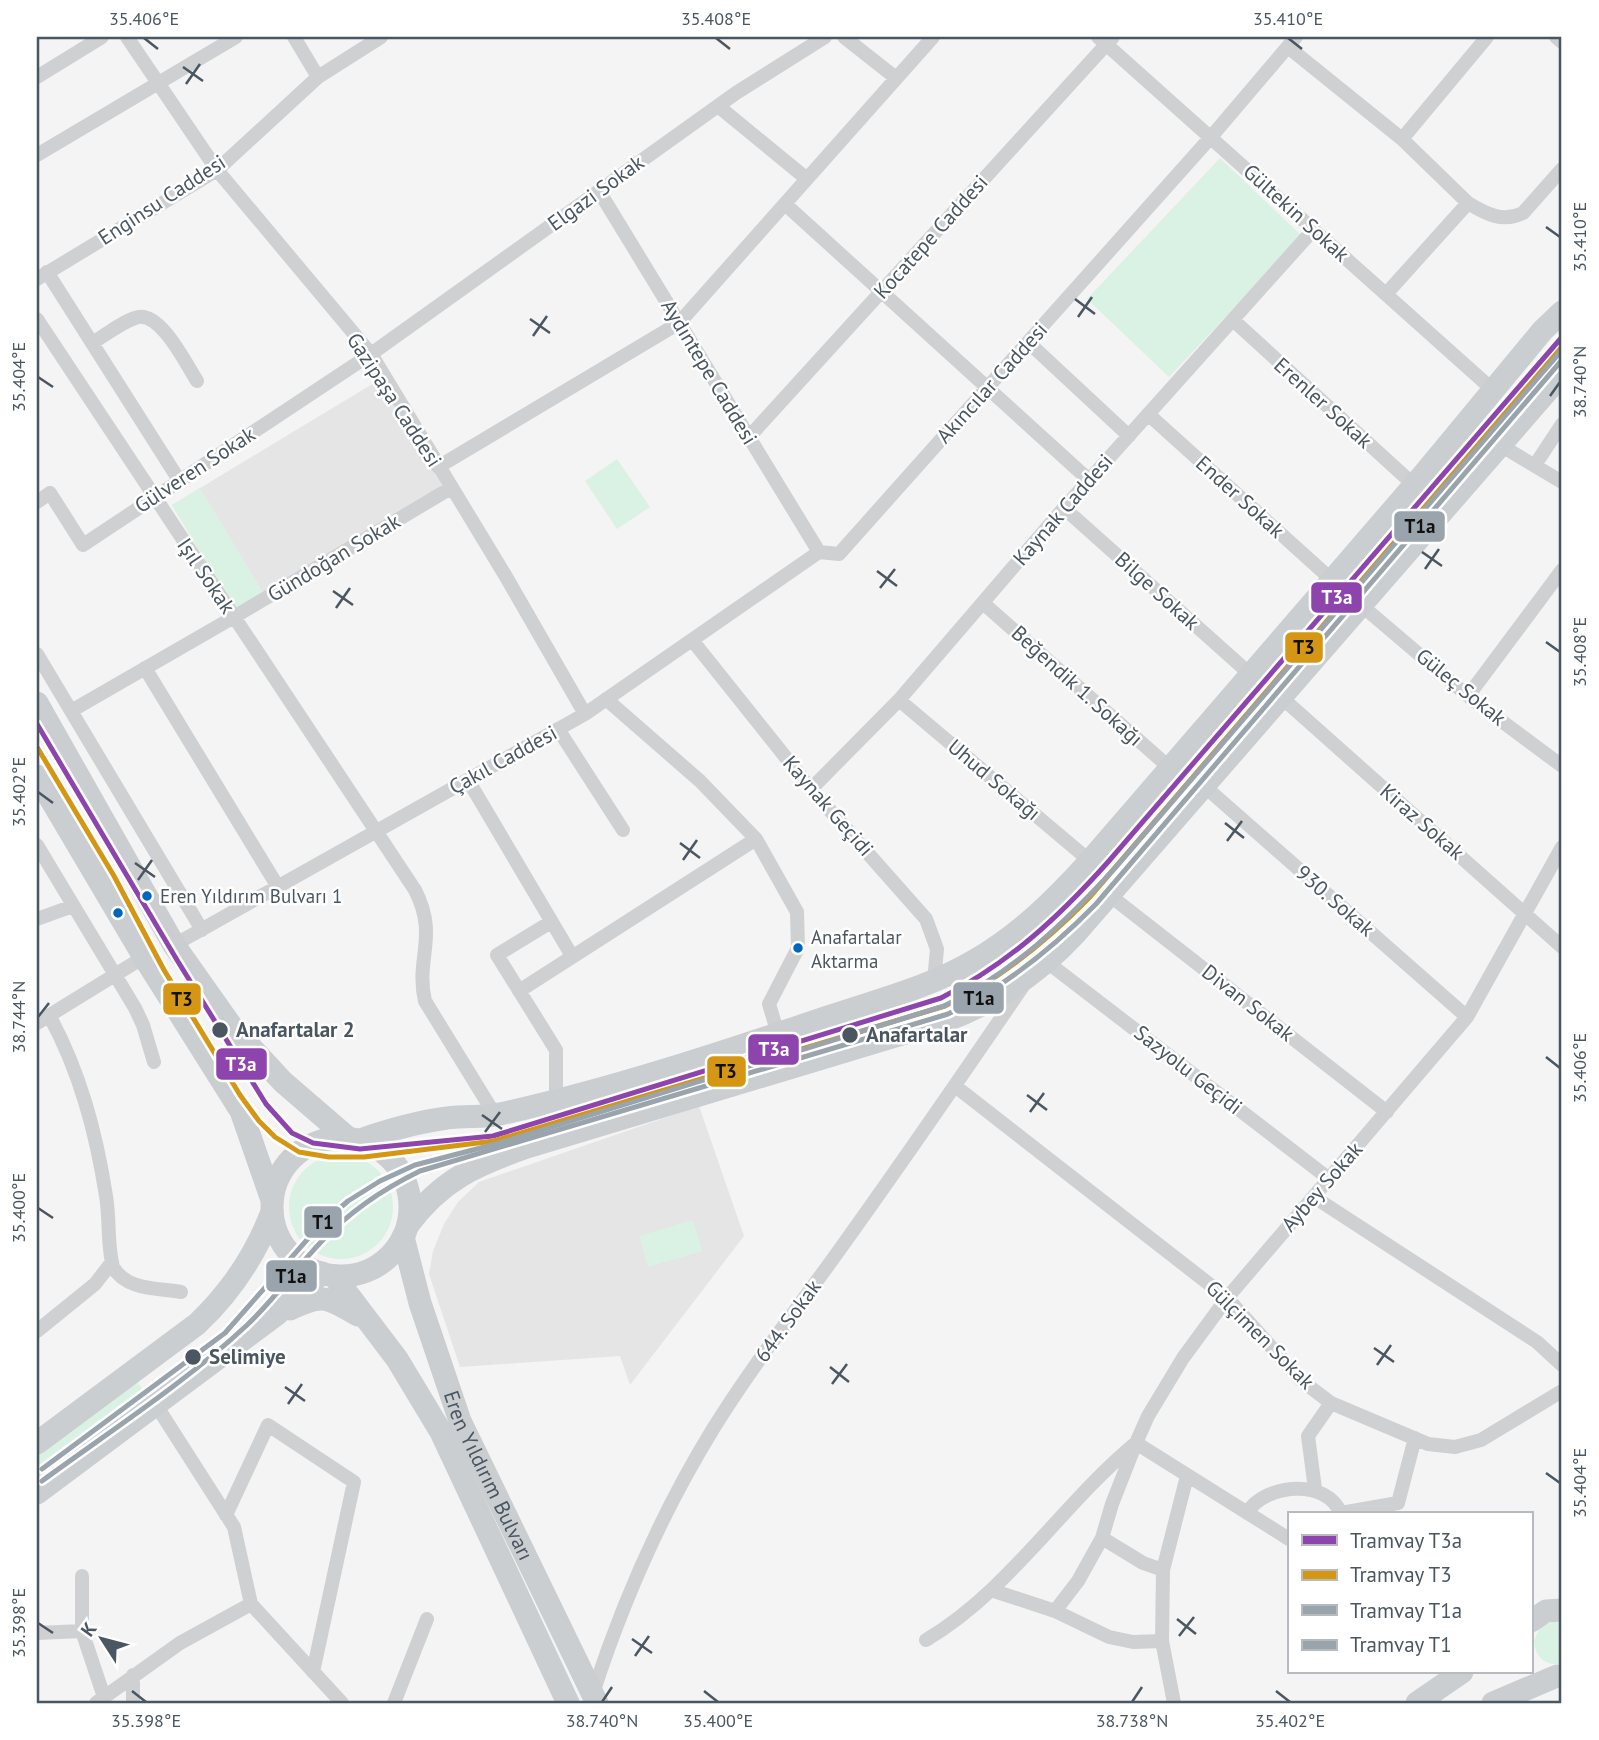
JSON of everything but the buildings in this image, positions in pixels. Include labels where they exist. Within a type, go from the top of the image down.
[{"type":"main road","points":[[37,1443],[210,1313],[255,1251],[272,1206],[279,1177],[299,1152],[313,1143],[336,1138],[354,1139],[449,1117],[495,1115],[556,1101],[778,1034],[934,981],[971,963],[1006,941],[1038,914],[1090,861],[1414,485],[1543,330],[1562,312]]},
{"type":"main road","points":[[37,779],[241,1111],[272,1206],[278,1235],[284,1246],[300,1263],[328,1275],[358,1274],[380,1264],[397,1247],[405,1231],[439,1190],[479,1165],[539,1144],[945,1021],[995,999],[1039,969],[1075,934],[1562,374]]},
{"type":"main road","points":[[37,703],[174,946],[232,1027],[283,1082],[354,1139],[388,1155],[404,1178],[410,1201],[405,1231]]},
{"type":"main road","name":"Eren Yıldırım Bulvarı","points":[[405,1231],[419,1303],[460,1421],[595,1698]]},
{"type":"main road","points":[[37,1493],[328,1275]]},
{"type":"main road","name":"Eren Yıldırım Bulvarı","points":[[328,1275],[397,1359],[441,1432],[568,1703]]},
{"type":"main road","points":[[277,1314],[322,1297],[367,1320]]},
{"type":"main road","points":[[1532,1666],[1541,1673],[1559,1676]]},
{"type":"main road","points":[[1417,1703],[1458,1674]]},
{"type":"main road","points":[[1493,1703],[1559,1676]]},
{"type":"street","points":[[37,77],[102,37]]},
{"type":"street","name":"Gazipaşa Caddesi","points":[[127,37],[217,170],[371,354],[505,575],[585,714]]},
{"type":"street","points":[[37,155],[236,37]]},
{"type":"street","points":[[295,37],[318,77]]},
{"type":"street","name":"Enginsu Caddesi","points":[[42,276],[217,170],[318,77],[381,37]]},
{"type":"street","name":"Elgazi Sokak","points":[[371,354],[718,106],[825,37]]},
{"type":"street","points":[[844,37],[897,78]]},
{"type":"street","points":[[438,467],[680,323],[933,37]]},
{"type":"street","points":[[1402,139],[1487,37]]},
{"type":"street","points":[[1556,37],[1562,42]]},
{"type":"street","name":"Gültekin Sokak","points":[[1106,39],[1493,390]]},
{"type":"street","name":"Kocatepe Caddesi","points":[[749,437],[1106,39]]},
{"type":"street","points":[[1292,42],[1402,139],[1468,203],[1493,215],[1509,218],[1523,213],[1562,169]]},
{"type":"street","name":"Akıncılar Caddesi","points":[[819,552],[839,554],[1211,137],[1292,42]]},
{"type":"street","points":[[718,106],[807,179]]},
{"type":"street","name":"Aydıntepe Caddesi","points":[[599,191],[819,552]]},
{"type":"street","points":[[1386,294],[1468,203]]},
{"type":"street","points":[[785,204],[1089,480]]},
{"type":"street","name":"Kaynak Caddesi","points":[[811,789],[899,700],[1064,508],[1314,229]]},
{"type":"street","points":[[42,276],[92,343],[179,480]]},
{"type":"street","points":[[92,343],[136,317],[148,316],[159,323],[197,381]]},
{"type":"street","name":"Işıl Sokak","points":[[37,319],[415,890],[424,909],[428,938],[421,979],[425,1001],[495,1115]]},
{"type":"street","name":"Erenler Sokak","points":[[1233,320],[1414,485]]},
{"type":"street","points":[[1028,342],[1129,436]]},
{"type":"street","name":"Gülveren Sokak","points":[[37,502],[50,493],[83,545],[371,354]]},
{"type":"street","name":"Ender Sokak","points":[[1148,414],[1332,580]]},
{"type":"street","points":[[1535,465],[1562,424]]},
{"type":"street","points":[[1500,445],[1562,482]]},
{"type":"street","name":"Gündoğan Sokak","points":[[71,711],[451,488]]},
{"type":"street","name":"Bilge Sokak","points":[[1064,508],[1250,674]]},
{"type":"street","name":"Çakıl Caddesi","points":[[174,946],[585,714],[819,552]]},
{"type":"street","points":[[1468,696],[1562,570]]},
{"type":"street","name":"Beğendik 1. Sokağı","points":[[983,603],[1170,768]]},
{"type":"street","name":"Güleç Sokak","points":[[1361,605],[1468,696],[1562,766]]},
{"type":"street","name":"Kaynak Geçidi","points":[[692,640],[811,789],[926,919],[937,949],[934,981]]},
{"type":"street","points":[[37,654],[202,930]]},
{"type":"street","points":[[145,668],[278,887]]},
{"type":"street","name":"Kiraz Sokak","points":[[1281,697],[1562,947]]},
{"type":"street","points":[[606,699],[700,781],[755,839],[797,912],[798,948],[769,1004],[778,1034]]},
{"type":"street","name":"Uhud Sokağı","points":[[899,700],[1090,861]]},
{"type":"street","points":[[558,729],[623,830]]},
{"type":"street","points":[[468,780],[572,957]]},
{"type":"street","name":"930. Sokak","points":[[1203,785],[1467,1017]]},
{"type":"street","points":[[519,991],[755,839]]},
{"type":"street","points":[[37,845],[139,1016],[154,1062]]},
{"type":"street","name":"Aybey Sokak","points":[[1055,1611],[1078,1581],[1101,1538],[1148,1416],[1177,1367],[1227,1297],[1467,1017],[1562,847]]},
{"type":"street","name":"Divan Sokak","points":[[1108,894],[1387,1112]]},
{"type":"street","points":[[37,919],[73,906]]},
{"type":"street","points":[[551,922],[497,955],[556,1050],[556,1101]]},
{"type":"street","points":[[144,957],[43,1019],[72,1061],[89,1114],[107,1203],[112,1262],[119,1276],[131,1284],[181,1292]]},
{"type":"street","name":"644. Sokak","points":[[595,1698],[636,1575],[673,1499],[706,1440],[759,1360],[1039,969]]},
{"type":"street","name":"Sazyolu Geçidi","points":[[1039,969],[1328,1178]]},
{"type":"street","name":"Gülçimen Sokak","points":[[955,1086],[1227,1297],[1302,1381],[1331,1403],[1428,1444],[1446,1447],[1473,1443],[1562,1391]]},
{"type":"street","points":[[1314,1197],[1560,1357]]},
{"type":"street","points":[[37,1331],[95,1284],[112,1262]]},
{"type":"street","points":[[1315,1489],[1308,1436],[1331,1403]]},
{"type":"street","points":[[156,1405],[234,1527],[251,1604],[342,1703]]},
{"type":"street","points":[[226,1515],[268,1425],[354,1482],[313,1672]]},
{"type":"street","points":[[1347,1512],[1398,1503],[1415,1438]]},
{"type":"street","points":[[926,1640],[947,1628],[991,1590],[1105,1468],[1136,1444],[1288,1538]]},
{"type":"street","points":[[1174,1703],[1162,1642],[1163,1570],[1187,1476]]},
{"type":"street","points":[[1247,1513],[1255,1501],[1268,1493],[1315,1489],[1330,1498],[1340,1512]]},
{"type":"street","points":[[1101,1538],[1143,1563],[1163,1570]]},
{"type":"street","points":[[82,1576],[82,1631],[100,1700],[180,1643],[251,1604]]},
{"type":"street","points":[[991,1590],[1055,1611],[1109,1637],[1133,1642],[1162,1642]]},
{"type":"street","points":[[394,1703],[427,1619]]},
{"type":"street","points":[[37,1633],[82,1631]]},
{"type":"street","points":[[133,1675],[133,1703]]},
{"type":"shaded area","points":[[379,380],[443,486],[236,611],[172,505]]},
{"type":"shaded area","points":[[699,1106],[744,1236],[630,1385],[620,1356],[460,1367],[429,1274],[433,1251],[444,1224],[458,1202],[479,1182]]},
{"type":"green space","points":[[1220,158],[1302,236],[1169,377],[1087,299]]},
{"type":"green space","points":[[617,459],[650,507],[617,529],[585,481]]},
{"type":"green space","points":[[200,488],[264,594],[236,611],[172,505]]},
{"type":"green space","points":[[341,1155],[361,1159],[378,1170],[389,1187],[393,1207],[389,1227],[378,1244],[361,1255],[341,1259],[321,1255],[304,1244],[293,1227],[289,1207],[293,1187],[304,1170],[321,1159]]},
{"type":"green space","points":[[693,1220],[702,1251],[648,1267],[639,1236]]},
{"type":"green space","points":[[137,1382],[149,1397],[37,1480],[37,1456]]},
{"type":"green space","points":[[1555,1621],[1562,1623],[1562,1663],[1551,1664],[1539,1656],[1534,1641],[1540,1627]]},
{"type":"tram line","name":"T3a","points":[[37,724],[266,1104],[292,1133],[313,1143],[360,1149],[493,1136],[941,998],[1010,955],[1051,921],[1108,862],[1562,337]]},
{"type":"tram line","name":"T3","points":[[37,747],[114,876],[164,970],[240,1095],[275,1137],[299,1152],[329,1157],[364,1157],[494,1141],[945,1006],[985,984],[1021,958],[1056,930],[1089,898],[1562,347]]},
{"type":"tram line","name":"T1","points":[[42,1469],[225,1333],[320,1225],[348,1201],[380,1181],[415,1165],[496,1144],[944,1006],[1015,963],[1056,928],[1115,868],[1562,350]]},
{"type":"tram line","name":"T1a","points":[[42,1481],[173,1387],[223,1347],[256,1316],[332,1231],[380,1193],[406,1178],[420,1171],[948,1014],[989,992],[1027,966],[1096,904],[1562,360]]},
{"type":"place","name":"Eren Yıldırım Bulvarı 1","points":[[147,896]]},
{"type":"place","name":"Anafartalar Aktarma","points":[[798,948]]},
{"type":"place","name":"Anafartalar 2","points":[[220,1030]]},
{"type":"place","name":"Anafartalar","points":[[850,1035]]},
{"type":"place","name":"Selimiye","points":[[193,1357]]}]
